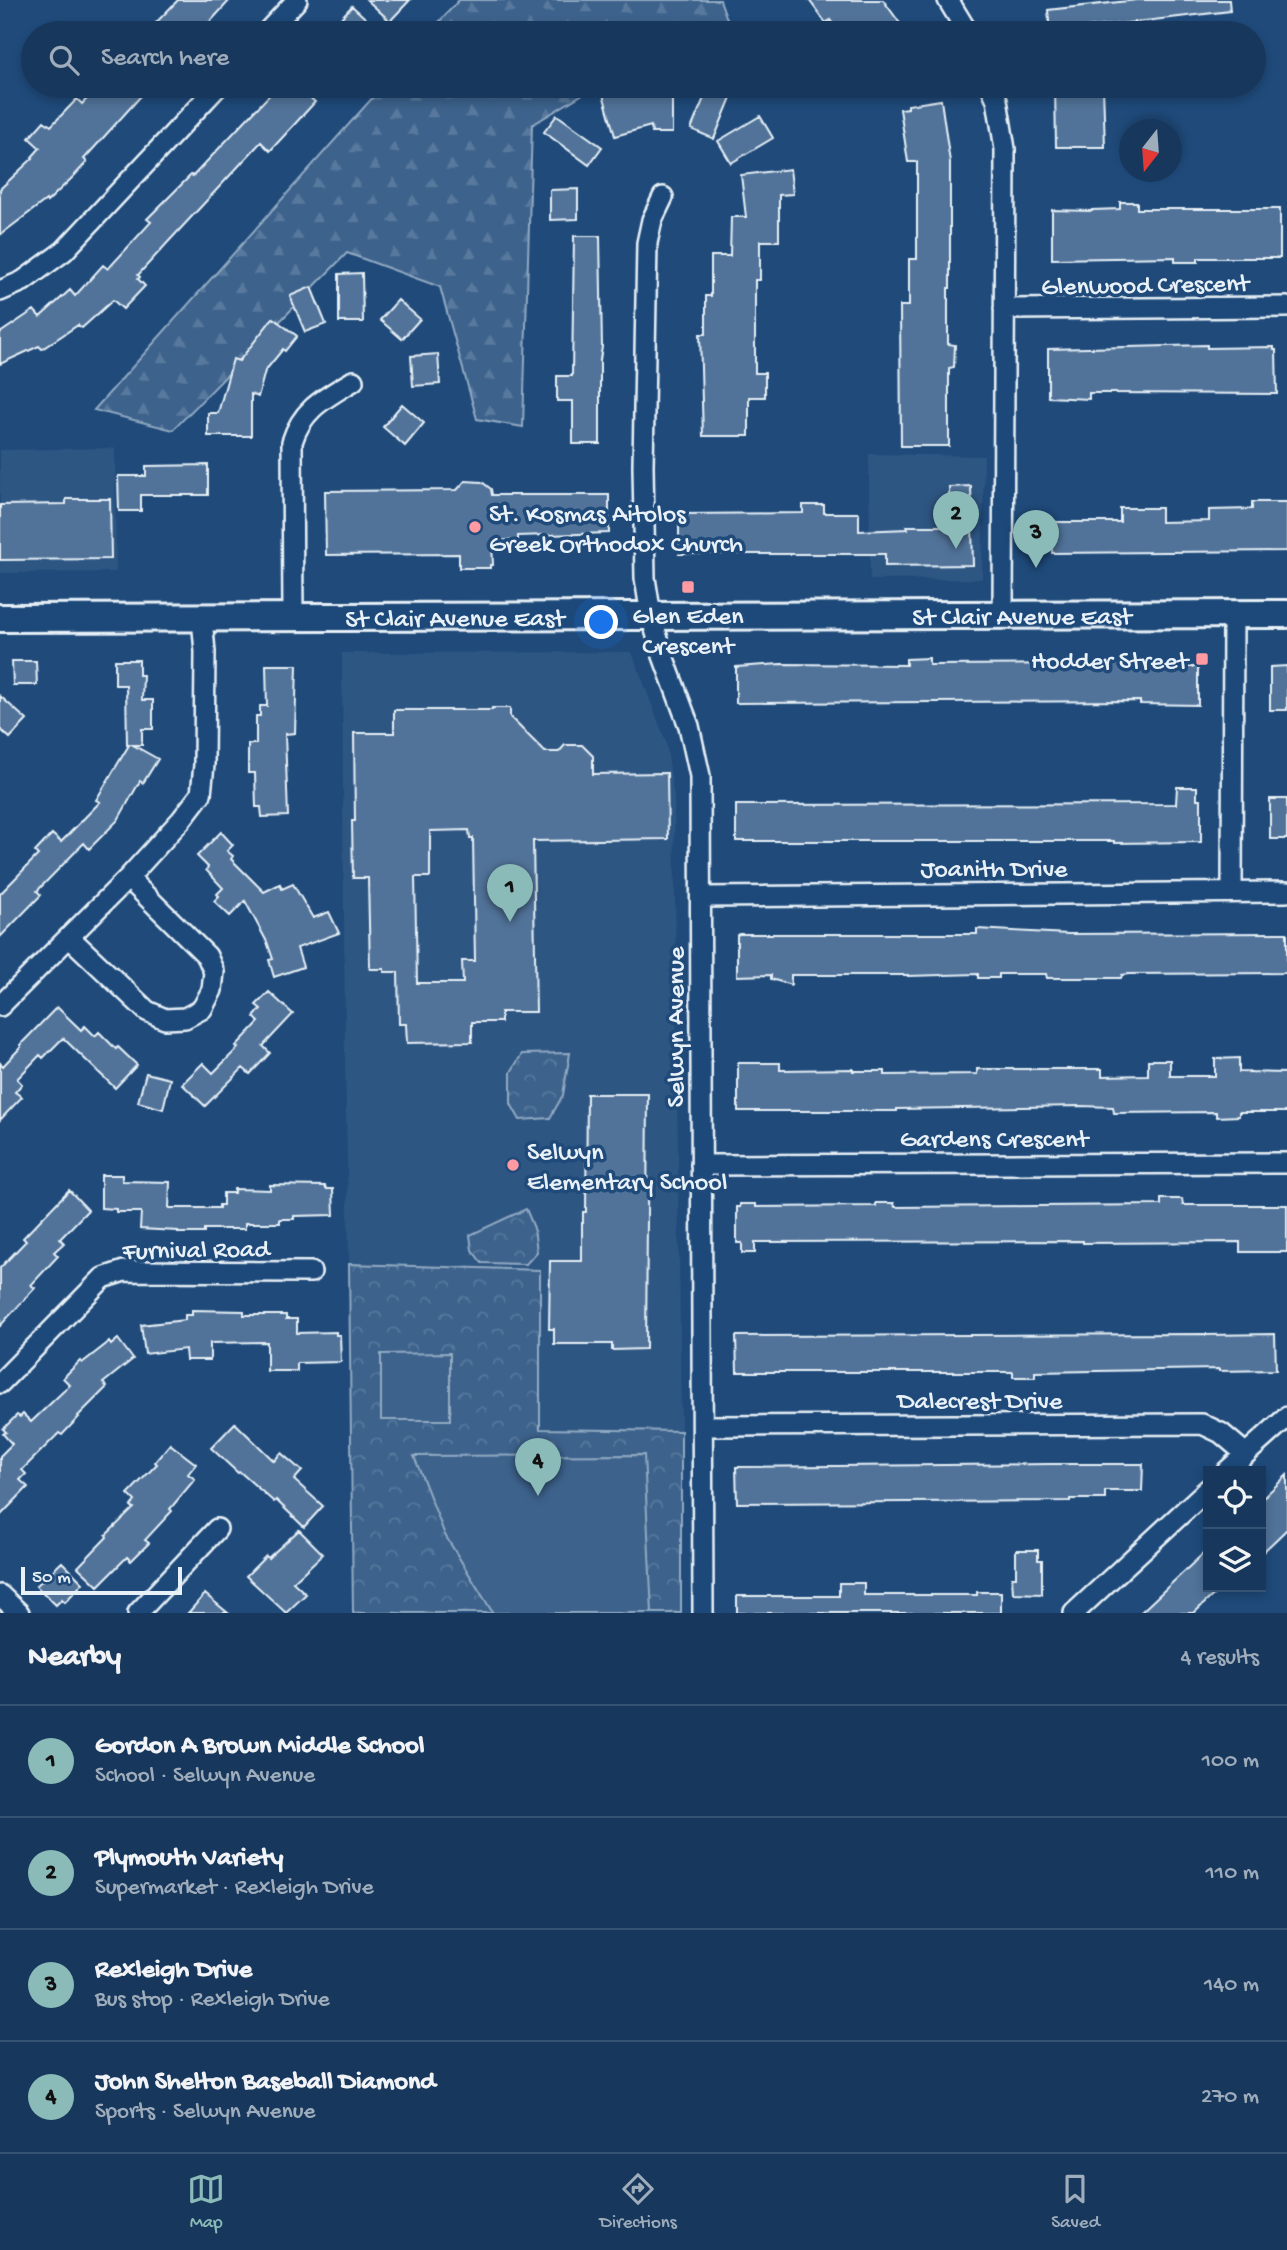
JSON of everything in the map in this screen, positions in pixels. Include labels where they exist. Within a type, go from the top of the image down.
[{"type":"main road","name":"St Clair Avenue East","points":[[0,618],[1287,614]]},
{"type":"street","points":[[277,21],[297,0]]},
{"type":"street","points":[[948,0],[961,21]]},
{"type":"street","points":[[0,291],[23,281],[64,251],[207,98]]},
{"type":"street","points":[[996,98],[1005,149],[1003,615]]},
{"type":"street","points":[[651,616],[645,566],[643,466],[646,243],[652,220],[663,197]]},
{"type":"street","name":"Glenwood Crescent","points":[[1004,309],[1287,307]]},
{"type":"street","points":[[293,617],[292,442],[306,413],[324,398],[353,381]]},
{"type":"street","points":[[1231,892],[1233,615]]},
{"type":"street","name":"Selwyn Avenue","points":[[651,616],[690,726],[700,776],[703,1613]]},
{"type":"street","points":[[0,1006],[128,878],[201,794],[205,752],[205,652],[202,618]]},
{"type":"street","points":[[69,937],[147,1011],[165,1019],[185,1018],[202,1009],[212,990],[214,972],[208,956],[128,878]]},
{"type":"street","name":"Joanith Drive","points":[[701,897],[1287,892]]},
{"type":"street","name":"Gardens Crescent","points":[[701,1165],[1287,1163]]},
{"type":"street","name":"Furnival Road","points":[[0,1383],[103,1278],[124,1271],[311,1272]]},
{"type":"street","points":[[1233,1466],[1287,1417]]},
{"type":"street","name":"Dalecrest Drive","points":[[704,1426],[1202,1424],[1221,1433],[1246,1454]]},
{"type":"street","points":[[1074,1613],[1203,1494]]},
{"type":"street","points":[[138,1613],[217,1530]]},
{"type":"street","points":[[0,1595],[19,1613]]},
{"type":"shaded area","points":[[115,448],[116,572],[0,573],[0,450]]},
{"type":"shaded area","points":[[869,454],[984,456],[982,579],[870,580]]},
{"type":"shaded area","points":[[632,652],[666,742],[674,797],[681,1431],[540,1429],[540,1270],[349,1264],[342,653]]},
{"type":"green space","points":[[459,0],[720,0],[728,21],[440,21]]},
{"type":"green space","points":[[372,98],[576,98],[532,125],[523,427],[477,419],[440,287],[347,253],[173,430],[94,410]]},
{"type":"green space","points":[[570,1053],[563,1095],[550,1118],[520,1120],[511,1104],[511,1072],[522,1054]]},
{"type":"green space","points":[[526,1209],[534,1228],[537,1252],[526,1264],[482,1263],[472,1250],[470,1235]]},
{"type":"green space","points":[[349,1264],[540,1270],[540,1429],[681,1431],[681,1613],[353,1613]]},
{"type":"green space","points":[[450,1353],[450,1420],[381,1420],[381,1354]]},
{"type":"green space","points":[[644,1455],[652,1613],[493,1613],[445,1535],[414,1456]]},
{"type":"building","points":[[178,0],[230,0],[211,21],[158,21]]},
{"type":"building","points":[[367,0],[410,0],[390,21]]},
{"type":"building","points":[[809,0],[883,0],[898,21],[830,20],[825,21]]},
{"type":"building","points":[[1137,0],[1229,0],[1230,11],[1144,21],[1049,21],[1048,10]]},
{"type":"building","points":[[352,6],[369,21],[338,21]]},
{"type":"building","points":[[88,98],[139,98],[84,159],[87,162],[75,175],[47,202],[46,200],[0,235],[0,189],[40,148],[29,138],[44,121],[51,126],[77,99],[82,104]]},
{"type":"building","points":[[267,98],[310,98],[315,102],[270,151],[261,142],[170,240],[138,275],[138,279],[145,286],[123,309],[113,300],[82,328],[78,325],[42,349],[39,346],[0,364],[0,333],[34,310],[40,317],[70,290],[75,296],[103,265],[108,269],[151,222],[147,219],[193,176]]},
{"type":"building","points":[[604,98],[672,98],[672,133],[652,133],[651,126],[615,136]]},
{"type":"building","points":[[704,98],[731,98],[714,139],[691,129]]},
{"type":"building","points":[[1055,98],[1103,98],[1105,147],[1056,147]]},
{"type":"building","points":[[941,100],[950,162],[948,344],[955,345],[954,367],[949,368],[949,446],[901,446],[900,306],[909,306],[909,259],[917,259],[917,162],[908,162],[900,109],[908,108],[908,105]]},
{"type":"building","points":[[557,115],[602,147],[589,165],[544,132]]},
{"type":"building","points":[[760,116],[773,138],[731,163],[718,141]]},
{"type":"building","points":[[790,169],[793,194],[779,195],[779,241],[760,241],[760,280],[755,280],[755,373],[765,373],[765,397],[749,397],[749,436],[703,436],[700,334],[706,334],[706,296],[711,296],[711,256],[730,256],[731,217],[746,217],[741,175]]},
{"type":"building","points":[[578,189],[578,219],[550,220],[550,190]]},
{"type":"building","points":[[1120,202],[1137,202],[1137,209],[1280,209],[1280,258],[1198,258],[1198,262],[1175,262],[1175,257],[1052,259],[1052,210],[1120,209]]},
{"type":"building","points":[[574,236],[600,236],[600,444],[573,444],[573,401],[557,401],[557,376],[572,376]]},
{"type":"building","points":[[362,273],[363,322],[339,322],[339,274]]},
{"type":"building","points":[[311,287],[326,324],[305,332],[290,296]]},
{"type":"building","points":[[398,300],[420,319],[402,339],[380,320]]},
{"type":"building","points":[[273,318],[297,336],[265,371],[258,397],[251,394],[251,436],[208,436],[208,413],[218,413],[233,359],[239,361]]},
{"type":"building","points":[[1207,345],[1207,348],[1274,347],[1277,394],[1089,393],[1089,399],[1048,397],[1048,349]]},
{"type":"building","points":[[438,354],[440,384],[413,386],[411,356]]},
{"type":"building","points":[[402,404],[424,423],[405,446],[383,427]]},
{"type":"building","points":[[208,465],[208,495],[141,495],[141,511],[119,511],[118,476],[146,476],[146,466]]},
{"type":"building","points":[[465,481],[482,482],[491,489],[492,495],[609,495],[609,533],[518,536],[518,540],[492,541],[493,565],[490,565],[490,568],[459,568],[459,554],[326,555],[325,491],[457,490]]},
{"type":"building","points":[[971,486],[973,565],[885,566],[885,554],[679,554],[679,514],[803,513],[803,505],[824,505],[824,513],[859,513],[859,531],[908,529],[907,526],[950,526],[949,487]]},
{"type":"building","points":[[66,499],[110,499],[111,559],[0,560],[0,505],[66,504]]},
{"type":"building","points":[[1252,502],[1287,502],[1287,551],[1052,553],[1051,522],[1120,522],[1120,508],[1161,508],[1161,522],[1209,521],[1209,510],[1252,509]]},
{"type":"building","points":[[929,658],[929,665],[1116,662],[1186,664],[1186,667],[1198,667],[1198,705],[1140,704],[1140,701],[736,703],[736,667],[781,664],[906,665],[906,659]]},
{"type":"building","points":[[115,660],[139,660],[139,675],[143,675],[142,700],[153,700],[153,729],[142,729],[142,745],[133,745],[158,759],[143,783],[140,781],[118,820],[89,849],[84,843],[37,891],[41,895],[0,937],[0,894],[38,855],[35,852],[52,834],[61,842],[100,802],[96,800],[129,745],[126,685],[115,685]]},
{"type":"building","points":[[12,661],[36,661],[37,685],[13,685]]},
{"type":"building","points":[[266,665],[297,665],[295,733],[285,734],[288,816],[262,817],[261,807],[256,807],[255,773],[248,773],[248,744],[256,744],[256,716],[260,716],[260,706],[267,706]]},
{"type":"building","points":[[1287,666],[1287,710],[1270,710],[1270,667]]},
{"type":"building","points":[[0,696],[27,720],[10,738],[0,729]]},
{"type":"building","points":[[510,708],[510,717],[545,752],[559,752],[565,745],[582,745],[593,756],[593,774],[667,773],[668,839],[533,841],[536,1012],[501,1012],[501,1022],[472,1022],[472,1042],[407,1043],[406,1024],[399,1024],[398,972],[370,969],[368,878],[353,878],[354,733],[394,733],[394,710]],"holes":[[[469,830],[470,838],[473,838],[475,961],[462,961],[463,983],[417,983],[415,877],[430,877],[430,831]]]},
{"type":"building","points":[[1177,787],[1197,787],[1197,799],[1201,799],[1201,842],[736,841],[736,805],[1176,804]]},
{"type":"building","points":[[1270,799],[1287,799],[1287,839],[1270,839]]},
{"type":"building","points":[[221,832],[233,845],[227,851],[233,856],[231,859],[264,892],[280,884],[282,889],[293,884],[313,918],[329,912],[339,933],[297,948],[303,967],[274,977],[269,960],[273,959],[267,942],[245,901],[230,916],[214,901],[223,888],[197,856]]},
{"type":"building","points":[[977,929],[1068,934],[1287,933],[1287,973],[1129,974],[1122,975],[1121,978],[1047,978],[1046,974],[999,974],[999,978],[978,978],[978,974],[791,975],[791,985],[771,979],[771,975],[737,976],[739,934],[977,934]]},
{"type":"building","points":[[269,992],[293,1014],[263,1046],[270,1053],[250,1074],[243,1068],[205,1106],[182,1084],[203,1063],[213,1073],[238,1048],[236,1046],[259,1022],[254,1017],[261,1009],[256,1005]]},
{"type":"building","points":[[57,1007],[81,1030],[85,1026],[95,1036],[99,1032],[137,1065],[115,1088],[63,1038],[43,1058],[40,1055],[17,1079],[22,1084],[15,1092],[22,1097],[0,1120],[0,1063],[3,1066]]},
{"type":"building","points":[[1239,1058],[1239,1072],[1287,1073],[1287,1112],[1239,1112],[1239,1116],[1216,1117],[1216,1112],[1114,1113],[1113,1107],[1080,1106],[897,1111],[738,1111],[738,1063],[780,1063],[780,1070],[885,1071],[885,1075],[977,1074],[977,1069],[1102,1069],[1102,1076],[1148,1075],[1148,1060],[1170,1060],[1170,1076],[1215,1076],[1215,1059]]},
{"type":"building","points":[[146,1073],[170,1079],[163,1109],[138,1102]]},
{"type":"building","points":[[587,1094],[648,1094],[646,1349],[612,1350],[612,1344],[554,1344],[554,1329],[549,1329],[550,1261],[582,1261],[582,1223],[583,1212],[586,1212]]},
{"type":"building","points":[[101,1175],[122,1175],[122,1181],[170,1182],[169,1208],[219,1208],[219,1205],[223,1205],[223,1193],[234,1193],[234,1189],[270,1190],[270,1185],[325,1186],[326,1189],[333,1189],[334,1215],[294,1216],[294,1219],[280,1219],[280,1223],[245,1223],[245,1229],[204,1229],[204,1233],[140,1229],[141,1212],[116,1212],[116,1209],[101,1208]]},
{"type":"building","points":[[69,1190],[88,1210],[60,1239],[64,1243],[54,1252],[58,1256],[31,1285],[35,1288],[0,1326],[0,1268],[26,1241],[23,1238]]},
{"type":"building","points":[[1161,1199],[1182,1199],[1183,1205],[1287,1205],[1287,1252],[1240,1252],[1240,1242],[1083,1241],[755,1242],[755,1253],[742,1253],[742,1243],[737,1243],[737,1207],[740,1207],[740,1204],[756,1204],[756,1207],[876,1206],[876,1203],[894,1203],[895,1207],[1161,1205]]},
{"type":"building","points":[[192,1310],[244,1311],[244,1315],[286,1315],[286,1319],[297,1319],[297,1333],[336,1332],[336,1335],[340,1335],[341,1362],[297,1363],[297,1371],[267,1371],[267,1342],[210,1343],[210,1360],[186,1360],[185,1349],[145,1354],[141,1325],[185,1320],[185,1315],[192,1315]]},
{"type":"building","points":[[1275,1334],[1276,1370],[1035,1372],[1035,1377],[1013,1377],[1013,1372],[737,1372],[736,1336]]},
{"type":"building","points":[[118,1339],[133,1359],[103,1383],[107,1387],[62,1435],[59,1433],[22,1470],[26,1474],[20,1480],[28,1487],[0,1516],[0,1456],[12,1444],[3,1434],[6,1432],[3,1429],[17,1415],[20,1417],[23,1414],[31,1422],[70,1385],[63,1378],[80,1361],[82,1363],[109,1342],[111,1345]]},
{"type":"building","points":[[235,1423],[274,1461],[281,1453],[302,1471],[294,1480],[323,1506],[304,1527],[276,1500],[274,1502],[211,1448]]},
{"type":"building","points":[[170,1444],[196,1464],[188,1474],[195,1479],[170,1509],[172,1511],[145,1540],[149,1543],[131,1561],[127,1557],[98,1586],[78,1567],[134,1508],[131,1506],[135,1501],[128,1494],[157,1464],[155,1462]]},
{"type":"building","points":[[1143,1464],[1142,1491],[1105,1491],[1105,1499],[1070,1501],[737,1503],[736,1467]]},
{"type":"building","points":[[1287,1475],[1287,1529],[1266,1549],[1266,1529],[1266,1495]]},
{"type":"building","points":[[299,1530],[323,1554],[293,1582],[306,1594],[286,1613],[246,1576]]},
{"type":"building","points":[[1016,1550],[1038,1550],[1038,1560],[1042,1560],[1042,1594],[1013,1593],[1012,1577],[1016,1577]]},
{"type":"building","points":[[1203,1554],[1203,1592],[1217,1592],[1194,1613],[1140,1613]]},
{"type":"building","points":[[62,1562],[83,1583],[65,1602],[62,1599],[56,1605],[36,1586]]},
{"type":"building","points":[[839,1583],[864,1583],[864,1595],[977,1595],[977,1592],[1001,1592],[1001,1613],[737,1613],[737,1596],[839,1596]]},
{"type":"building","points":[[205,1594],[228,1613],[188,1613]]},
{"type":"place","name":"St. Kosmas Aitolos Greek Orthodox Church","points":[[475,527]]},
{"type":"place","name":"Plymouth Variety","points":[[956,549]]},
{"type":"place","name":"Rexleigh Drive","points":[[1036,568]]},
{"type":"place","name":"Glen Eden Crescent","points":[[688,587]]},
{"type":"place","name":"Hodder Street","points":[[1202,659]]},
{"type":"place","name":"Gordon A Brown Middle School","points":[[510,922]]},
{"type":"place","name":"Selwyn Elementary School","points":[[513,1165]]},
{"type":"place","name":"John Shelton Baseball Diamond","points":[[538,1496]]}]
